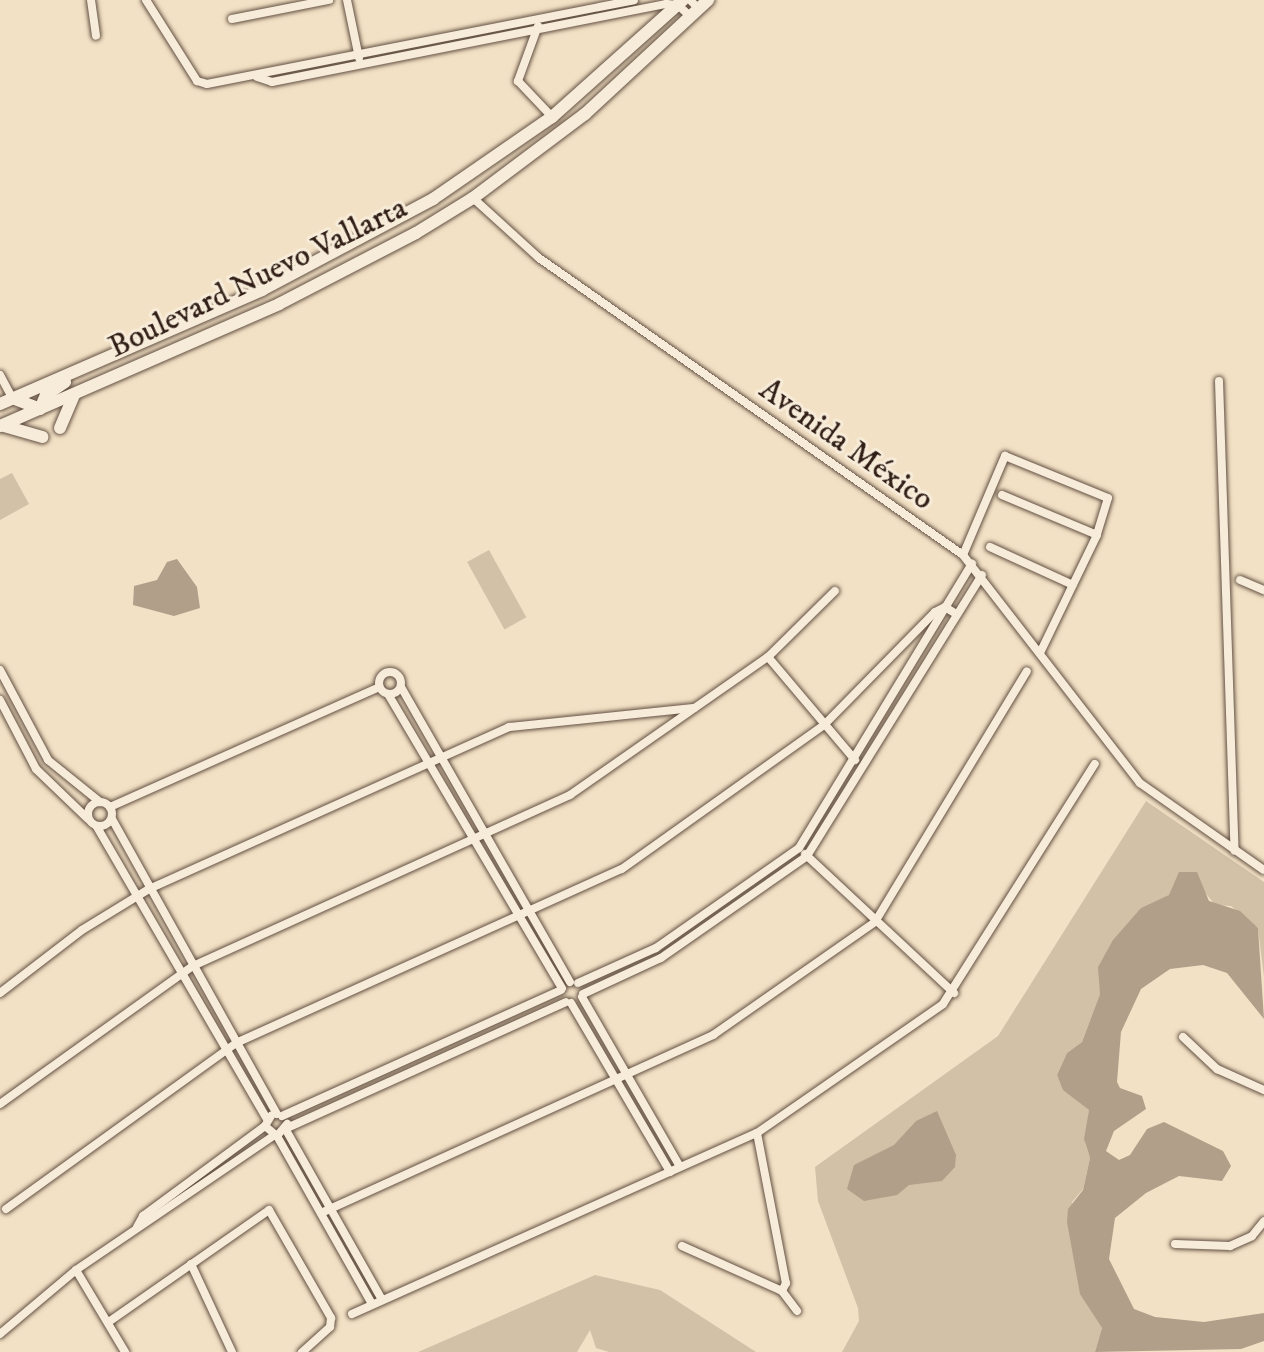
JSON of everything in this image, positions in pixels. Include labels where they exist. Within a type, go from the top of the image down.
[{"type":"main road","name":"Boulevard Nuevo Vallarta","points":[[11,401],[358,241],[467,177],[552,117],[692,5]]},
{"type":"main road","name":"Boulevard Nuevo Vallarta","points":[[0,426],[316,286],[473,198],[585,114],[692,5]]},
{"type":"main road","points":[[11,401],[40,409],[46,395],[88,366]]},
{"type":"main road","points":[[60,428],[76,392]]},
{"type":"main road","points":[[11,401],[23,416]]},
{"type":"main road","points":[[0,426],[42,437]]},
{"type":"street","points":[[91,0],[96,36]]},
{"type":"street","points":[[146,0],[202,84],[257,77],[634,0]]},
{"type":"street","points":[[256,0],[259,13]]},
{"type":"street","points":[[232,19],[329,0]]},
{"type":"street","points":[[347,0],[360,65]]},
{"type":"street","points":[[257,77],[272,82],[538,26],[692,5]]},
{"type":"street","points":[[538,26],[518,81],[552,117]]},
{"type":"street","name":"Avenida México","points":[[473,198],[539,258],[963,555],[982,575],[1140,783],[1264,870]]},
{"type":"street","points":[[0,375],[11,401]]},
{"type":"street","points":[[1219,381],[1235,851]]},
{"type":"street","points":[[963,555],[1005,456],[1105,494],[1109,504],[1097,535],[1040,653]]},
{"type":"street","points":[[1002,495],[1097,535]]},
{"type":"street","points":[[990,547],[1073,585]]},
{"type":"street","points":[[137,1227],[143,1216],[266,1122],[656,948],[799,848],[972,563]]},
{"type":"street","points":[[0,1334],[76,1270],[137,1227],[149,1224],[286,1129],[661,958],[807,856],[982,575]]},
{"type":"street","points":[[1240,580],[1264,590]]},
{"type":"street","points":[[0,1104],[193,966],[570,795],[768,657],[835,591]]},
{"type":"street","points":[[945,607],[956,614]]},
{"type":"street","points":[[6,1209],[236,1043],[622,869],[824,725],[917,629],[945,607]]},
{"type":"street","points":[[917,629],[928,636]]},
{"type":"street","points":[[768,657],[861,766]]},
{"type":"street","points":[[0,670],[48,760],[110,807]]},
{"type":"street","points":[[321,1213],[713,1035],[875,922],[1027,671]]},
{"type":"street","points":[[380,687],[381,677],[390,672],[399,677],[434,760]]},
{"type":"street","points":[[380,687],[434,760],[568,986],[583,995],[680,1167]]},
{"type":"street","points":[[110,807],[380,687]]},
{"type":"street","points":[[388,694],[401,687]]},
{"type":"street","points":[[0,700],[36,769],[97,827],[139,895],[372,1304]]},
{"type":"street","points":[[0,993],[82,930],[149,889],[509,727],[696,708]]},
{"type":"street","points":[[36,769],[48,760]]},
{"type":"street","points":[[352,1314],[757,1133],[954,993],[1095,764]]},
{"type":"street","points":[[88,819],[89,807],[100,802]]},
{"type":"street","points":[[110,807],[112,819],[149,889],[382,1300]]},
{"type":"street","points":[[97,827],[112,819]]},
{"type":"street","points":[[799,848],[954,993]]},
{"type":"street","points":[[568,986],[568,1002],[670,1172]]},
{"type":"street","points":[[1183,1037],[1217,1069],[1264,1090]]},
{"type":"street","points":[[757,1133],[786,1283],[782,1291]]},
{"type":"street","points":[[110,1321],[264,1212],[274,1213],[332,1322],[302,1352]]},
{"type":"street","points":[[1175,1244],[1230,1246],[1252,1236],[1264,1221]]},
{"type":"street","points":[[682,1246],[773,1291],[782,1291]]},
{"type":"street","points":[[191,1264],[232,1352]]},
{"type":"street","points":[[76,1270],[110,1321],[125,1352]]},
{"type":"street","points":[[782,1291],[797,1311]]},
{"type":"shaded area","points":[[12,473],[29,504],[0,520],[0,479]]},
{"type":"shaded area","points":[[489,550],[526,617],[504,629],[467,562]]},
{"type":"shaded area","points":[[177,559],[197,587],[200,608],[174,616],[133,605],[134,586],[157,580],[167,562]]},
{"type":"shaded area","points":[[1146,801],[1264,882],[1264,977],[1258,928],[1231,906],[1215,905],[1200,886],[1141,908],[1100,963],[1100,994],[1082,1042],[1067,1053],[1057,1075],[1064,1090],[1089,1110],[1085,1143],[1090,1158],[1083,1189],[1072,1202],[1070,1233],[1081,1294],[1102,1328],[1095,1352],[842,1352],[859,1321],[858,1308],[818,1201],[815,1167],[998,1036]]},
{"type":"shaded area","points":[[1179,872],[1197,872],[1209,901],[1240,911],[1258,928],[1264,1019],[1227,973],[1203,965],[1170,969],[1141,989],[1121,1032],[1117,1082],[1120,1088],[1142,1096],[1146,1109],[1114,1131],[1106,1151],[1119,1160],[1130,1155],[1147,1129],[1164,1122],[1223,1151],[1231,1166],[1222,1181],[1179,1176],[1146,1193],[1115,1218],[1109,1259],[1134,1309],[1155,1317],[1204,1322],[1264,1313],[1264,1341],[1241,1349],[1095,1352],[1102,1328],[1080,1294],[1067,1222],[1068,1209],[1083,1190],[1090,1158],[1084,1139],[1089,1110],[1063,1090],[1057,1075],[1067,1053],[1082,1042],[1100,994],[1098,967],[1113,940],[1141,908],[1169,895]]},
{"type":"shaded area","points":[[937,1111],[956,1155],[955,1167],[942,1181],[909,1185],[897,1195],[864,1201],[847,1189],[854,1165],[894,1145],[916,1121]]},
{"type":"shaded area","points":[[595,1275],[660,1290],[756,1352],[609,1352],[596,1348],[590,1330],[577,1352],[418,1352]]}]
